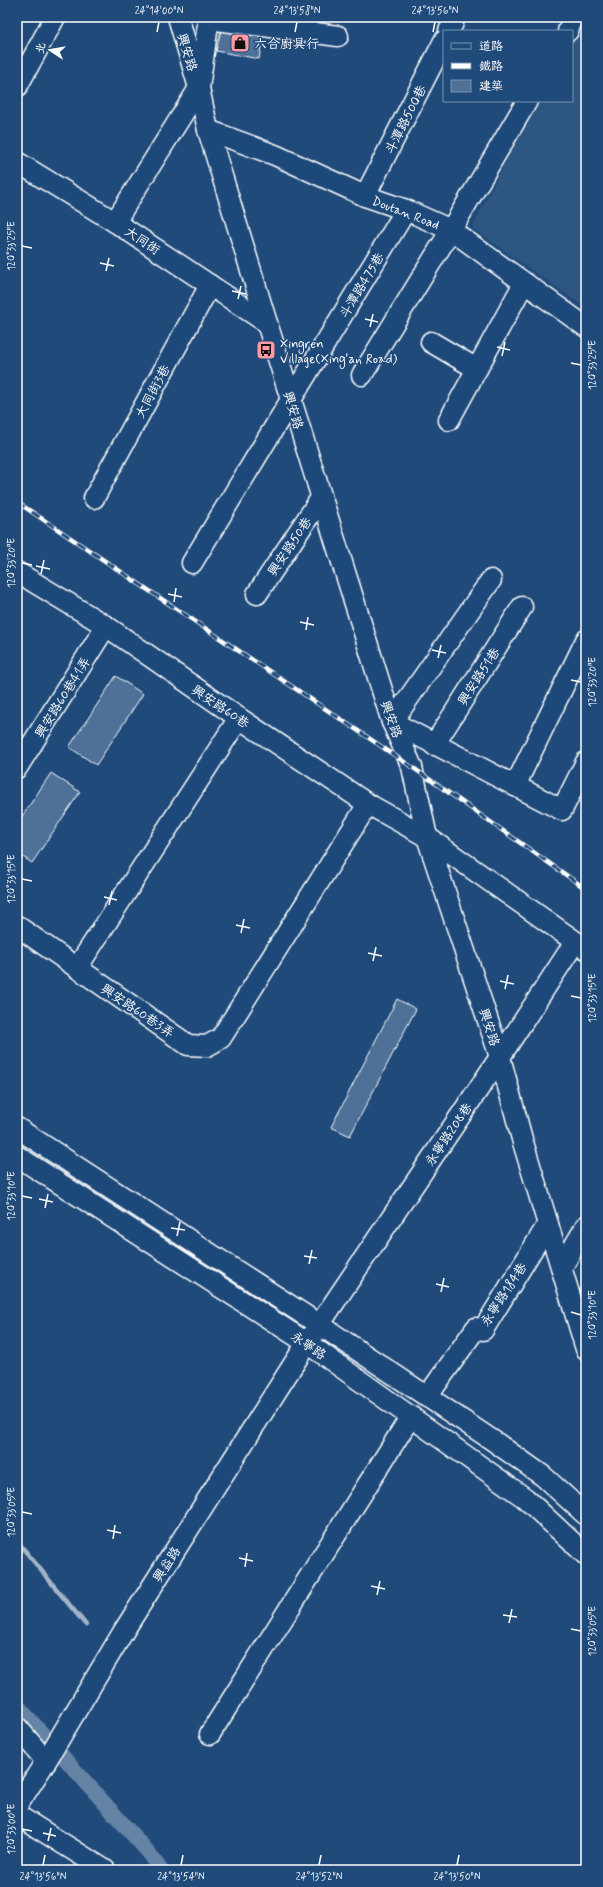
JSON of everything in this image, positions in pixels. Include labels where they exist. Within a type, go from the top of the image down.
[{"type":"street","points":[[17,87],[55,17]]},
{"type":"street","name":"興安路","points":[[178,17],[199,88],[208,130],[267,323],[392,722],[412,767],[427,837],[500,1057],[586,1349]]},
{"type":"street","points":[[568,30],[573,17]]},
{"type":"street","points":[[209,18],[338,36]]},
{"type":"street","name":"興安路","points":[[199,88],[209,18]]},
{"type":"street","name":"斗潭路500巷","points":[[365,196],[443,43]]},
{"type":"street","points":[[115,222],[199,88]]},
{"type":"street","points":[[362,374],[451,230],[526,102]]},
{"type":"street","name":"Doutan Road","points":[[208,130],[275,155],[365,196],[406,210],[451,230],[586,327]]},
{"type":"street","name":"大同街","points":[[17,162],[115,222],[267,323]]},
{"type":"street","name":"斗潭路475巷","points":[[192,563],[292,401],[406,210]]},
{"type":"street","points":[[449,420],[524,283]]},
{"type":"street","name":"大同街3巷","points":[[94,498],[210,285]]},
{"type":"street","points":[[431,342],[477,369]]},
{"type":"street","name":"興安路50巷","points":[[258,594],[321,498]]},
{"type":"street","name":"興安路60巷","points":[[17,572],[106,626],[239,718],[368,804],[427,837],[580,945]]},
{"type":"street","points":[[492,580],[392,722],[562,810],[586,762]]},
{"type":"street","name":"興安路51巷","points":[[434,745],[522,607]]},
{"type":"street","name":"興安路60巷41弄","points":[[17,768],[106,626]]},
{"type":"street","points":[[515,786],[586,640]]},
{"type":"street","points":[[17,926],[77,968],[239,718]]},
{"type":"street","name":"興安路60巷3弄","points":[[77,968],[188,1044],[207,1046],[221,1038],[368,804]]},
{"type":"street","name":"永寧路208巷","points":[[320,1324],[500,1057],[580,945]]},
{"type":"street","name":"永寧路","points":[[17,1128],[320,1324],[495,1442],[543,1476],[586,1515]]},
{"type":"street","name":"永寧路","points":[[17,1156],[307,1343],[525,1498],[586,1555]]},
{"type":"street","name":"永寧路184巷","points":[[427,1397],[476,1328],[483,1330],[548,1224]]},
{"type":"street","points":[[562,1267],[586,1226]]},
{"type":"street","name":"興益路","points":[[17,1806],[46,1761],[125,1629],[320,1324]]},
{"type":"street","points":[[210,1734],[411,1416]]},
{"type":"street","points":[[17,1727],[46,1761]]},
{"type":"street","points":[[17,1815],[77,1863],[105,1870]]},
{"type":"shaded area","points":[[578,17],[586,17],[586,308],[472,228],[535,102],[573,102],[572,30]]},
{"type":"building","name":"六合廚具行","points":[[221,30],[263,35],[259,59],[216,51]]},
{"type":"building","points":[[116,676],[143,694],[96,765],[69,747]]},
{"type":"building","points":[[51,773],[80,792],[32,863],[17,853],[17,824]]},
{"type":"building","points":[[397,999],[416,1009],[350,1136],[331,1127]]},
{"type":"waterway","points":[[17,1541],[86,1625]]},
{"type":"waterway","points":[[17,1705],[149,1853],[161,1870]]},
{"type":"railway","points":[[17,502],[412,767],[586,889]]},
{"type":"place","name":"六合廚具行","points":[[240,43]]},
{"type":"place","name":"Xingren Village(Xing'an Road)","points":[[266,350]]}]
